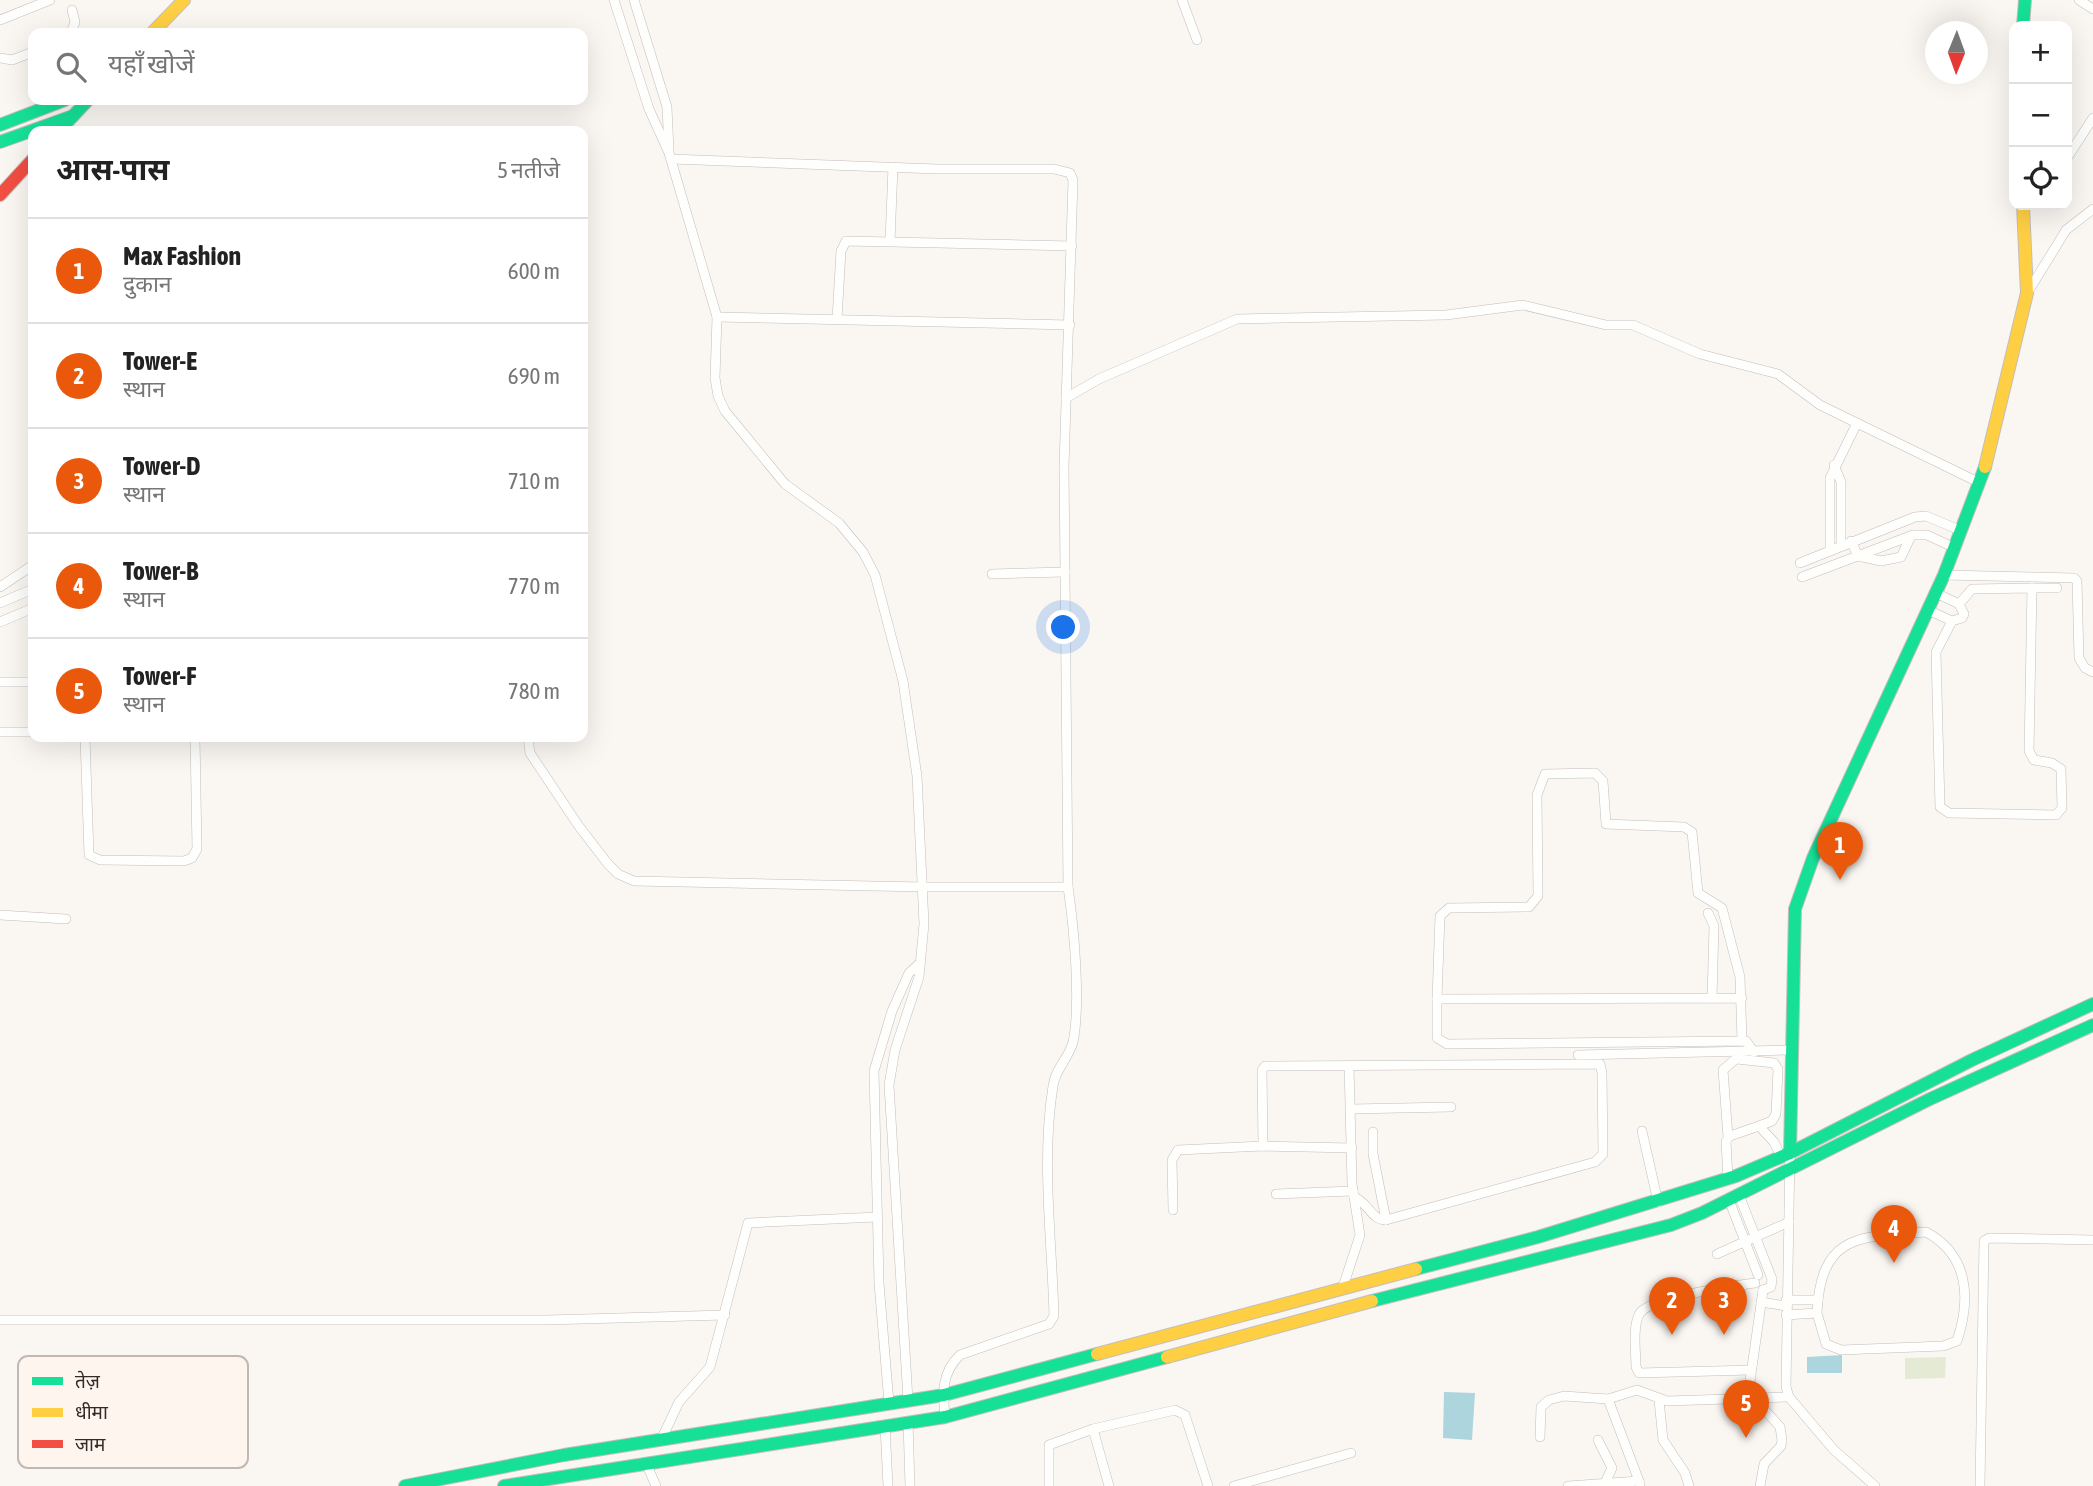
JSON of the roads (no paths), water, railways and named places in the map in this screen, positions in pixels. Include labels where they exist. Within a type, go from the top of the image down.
[{"type":"street","points":[[0,20],[50,0]]},
{"type":"street","points":[[157,28],[184,0]]},
{"type":"street","points":[[614,0],[649,109],[670,156],[717,317],[715,378],[718,396],[725,411],[785,484],[839,523],[863,552],[875,575],[903,681],[917,776],[924,887],[920,963],[889,1085],[908,1400]]},
{"type":"street","points":[[1182,0],[1198,40]]},
{"type":"street","points":[[2023,21],[2025,0]]},
{"type":"street","points":[[2079,0],[2093,9]]},
{"type":"street","points":[[619,15],[636,4],[667,107],[670,156]]},
{"type":"street","points":[[72,10],[75,22],[73,28]]},
{"type":"street","points":[[0,58],[12,60],[28,54]]},
{"type":"street","points":[[637,71],[655,65]]},
{"type":"street","points":[[1,121],[48,105]]},
{"type":"street","points":[[64,126],[83,105]]},
{"type":"street","points":[[45,126],[73,116]]},
{"type":"street","points":[[2072,150],[2093,118]]},
{"type":"street","points":[[0,142],[28,132]]},
{"type":"street","points":[[670,156],[893,167],[1054,169],[1070,173],[1073,180],[1066,398],[1065,572],[1068,887],[1074,925],[1075,1030],[1073,1045],[1056,1074],[1052,1094],[1049,1195],[1054,1316],[1049,1324],[960,1355],[947,1370],[945,1417]]},
{"type":"street","points":[[0,195],[28,164]]},
{"type":"street","points":[[890,241],[893,167]]},
{"type":"street","points":[[2027,293],[2066,230],[2093,209]]},
{"type":"street","points":[[1875,1486],[1834,1450],[1789,1397],[1784,1368],[1790,1171],[1785,1155],[1792,1050],[1793,927],[1798,898],[1883,702],[1944,575],[1990,452],[2027,293],[2023,210]]},
{"type":"street","points":[[837,319],[842,245],[851,240],[1072,246]]},
{"type":"street","points":[[1066,398],[1083,387],[1237,319],[1447,315],[1523,304],[1606,325],[1633,325],[1700,354],[1777,374],[1820,404],[1980,483]]},
{"type":"street","points":[[717,317],[1070,325]]},
{"type":"street","points":[[1830,549],[1830,478],[1834,465],[1857,423]]},
{"type":"street","points":[[1834,465],[1841,482],[1841,545]]},
{"type":"street","points":[[1800,563],[1830,549],[1922,516],[1962,531]]},
{"type":"street","points":[[1922,516],[1922,533]]},
{"type":"street","points":[[1802,578],[1922,533],[1955,548]]},
{"type":"street","points":[[1858,556],[1881,561],[1901,556],[1911,536]]},
{"type":"street","points":[[1851,541],[1858,556]]},
{"type":"street","points":[[0,587],[28,568]]},
{"type":"street","points":[[992,574],[1065,572]]},
{"type":"street","points":[[1944,575],[2074,578],[2077,582],[2078,658],[2085,668],[2093,672]]},
{"type":"street","points":[[1952,621],[1936,652],[1937,792],[1940,807],[1949,813],[2056,815],[2063,802],[2061,769],[2052,762],[2034,760],[2029,751],[2032,588]]},
{"type":"street","points":[[1959,604],[1972,589],[2057,588]]},
{"type":"street","points":[[0,602],[28,591]]},
{"type":"street","points":[[1928,610],[1952,621],[1957,621],[1964,614],[1959,604],[1936,593]]},
{"type":"street","points":[[0,622],[28,610]]},
{"type":"street","points":[[0,682],[28,682]]},
{"type":"street","points":[[0,732],[28,732]]},
{"type":"street","points":[[85,742],[89,855],[100,860],[184,861],[192,858],[197,849],[195,742]]},
{"type":"street","points":[[529,742],[530,753],[607,864],[634,881],[1068,887]]},
{"type":"street","points":[[1742,1041],[1741,977],[1722,908],[1698,894],[1692,832],[1684,827],[1606,824],[1603,781],[1600,775],[1591,772],[1548,773],[1538,785],[1538,896],[1535,903],[1529,907],[1449,908],[1441,913],[1437,1038],[1447,1044],[1742,1041],[1749,1042],[1754,1052]]},
{"type":"street","points":[[1709,913],[1714,926],[1712,998]]},
{"type":"street","points":[[0,915],[66,919]]},
{"type":"street","points":[[888,1403],[877,1217],[874,1071],[892,1011],[909,973],[920,963]]},
{"type":"street","points":[[1437,999],[1742,998]]},
{"type":"street","points":[[405,1486],[661,1440],[944,1395],[1538,1237],[1728,1179],[1785,1155],[1972,1059],[2093,1004]]},
{"type":"street","points":[[504,1486],[945,1417],[1276,1326],[1671,1225],[1790,1171],[1930,1099],[2093,1025]]},
{"type":"street","points":[[1737,1055],[1735,1045],[1742,1041]]},
{"type":"street","points":[[1578,1055],[1737,1055],[1792,1050]]},
{"type":"street","points":[[1728,1137],[1772,1121],[1776,1114],[1778,1069],[1774,1063],[1737,1055]]},
{"type":"street","points":[[1728,1179],[1723,1070],[1737,1055]]},
{"type":"street","points":[[1263,1146],[1263,1067],[1595,1062],[1601,1068],[1603,1135],[1599,1160],[1386,1220],[1376,1217],[1363,1201],[1353,1194],[1276,1194]]},
{"type":"street","points":[[1343,1287],[1360,1235],[1353,1194],[1349,1065]]},
{"type":"street","points":[[1351,1109],[1451,1107]]},
{"type":"street","points":[[1759,1126],[1785,1155]]},
{"type":"street","points":[[1642,1131],[1658,1202]]},
{"type":"street","points":[[1373,1132],[1373,1154],[1386,1220]]},
{"type":"street","points":[[1172,1210],[1172,1160],[1178,1150],[1263,1146],[1352,1148]]},
{"type":"street","points":[[1734,1197],[1755,1237],[1769,1274],[1772,1284],[1763,1290]]},
{"type":"street","points":[[1734,1197],[1756,1279],[1763,1290],[1750,1381],[1754,1398],[1780,1427],[1782,1440],[1781,1447],[1764,1464],[1760,1486]]},
{"type":"street","points":[[661,1440],[679,1402],[708,1372],[744,1232],[750,1221],[877,1217]]},
{"type":"street","points":[[1717,1254],[1789,1222]]},
{"type":"street","points":[[1926,1232],[1935,1237],[1964,1271],[1964,1318],[1957,1340],[1943,1346],[1841,1350],[1826,1344],[1817,1313],[1823,1271],[1847,1244],[1859,1237],[1926,1232]]},
{"type":"street","points":[[1980,1486],[1984,1241],[1989,1238],[2093,1240]]},
{"type":"street","points":[[1645,1391],[1636,1367],[1637,1321],[1645,1309],[1769,1274]]},
{"type":"street","points":[[1786,1307],[1818,1300]]},
{"type":"street","points":[[1761,1302],[1817,1313]]},
{"type":"street","points":[[0,1320],[547,1320],[724,1315]]},
{"type":"street","points":[[1639,1373],[1751,1370]]},
{"type":"street","points":[[1540,1437],[1540,1412],[1544,1402],[1564,1396],[1608,1399],[1637,1390],[1645,1391],[1659,1400],[1789,1397]]},
{"type":"street","points":[[1568,1486],[1640,1483],[1608,1399]]},
{"type":"street","points":[[1659,1400],[1663,1440],[1685,1473],[1689,1486]]},
{"type":"street","points":[[1049,1486],[1048,1447],[1093,1429],[1175,1409],[1183,1411],[1208,1486]]},
{"type":"street","points":[[908,1422],[910,1486]]},
{"type":"street","points":[[885,1426],[888,1486]]},
{"type":"street","points":[[1093,1429],[1109,1486]]},
{"type":"street","points":[[1598,1440],[1612,1468],[1605,1485]]},
{"type":"street","points":[[1234,1486],[1351,1453]]},
{"type":"street","points":[[646,1463],[656,1486]]},
{"type":"water","points":[[1842,1355],[1842,1373],[1807,1373],[1807,1357]]},
{"type":"water","points":[[1444,1392],[1475,1393],[1472,1440],[1443,1438]]},
{"type":"place","name":"Max Fashion","points":[[1840,880]]},
{"type":"place","name":"Tower-B","points":[[1894,1263]]},
{"type":"place","name":"Tower-E","points":[[1672,1335]]},
{"type":"place","name":"Tower-D","points":[[1724,1335]]},
{"type":"place","name":"Tower-F","points":[[1746,1438]]}]
